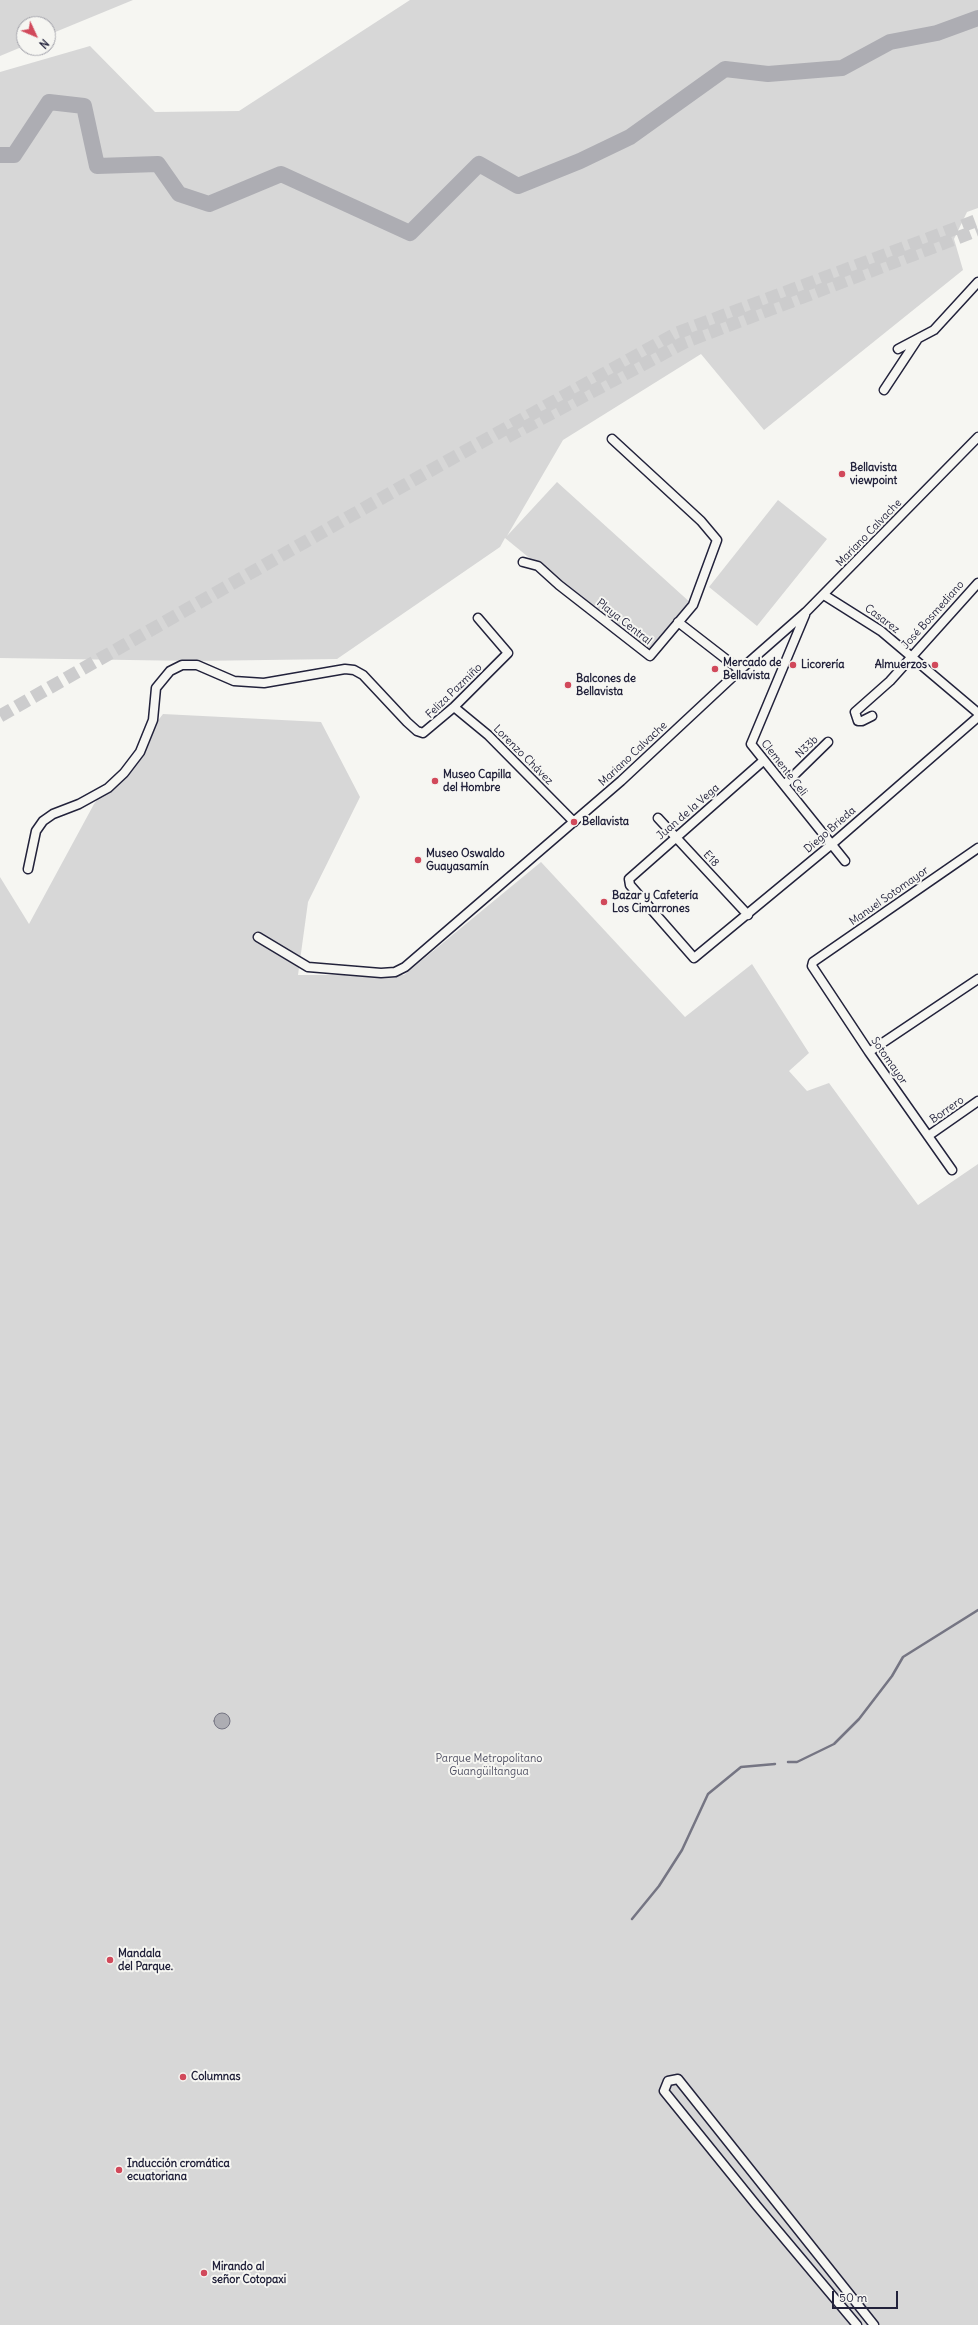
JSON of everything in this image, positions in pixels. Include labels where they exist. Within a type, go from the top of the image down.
[{"type":"street","points":[[898,349],[918,339],[942,323],[978,282]]},
{"type":"street","points":[[884,390],[918,339]]},
{"type":"street","name":"Mariano Calvache","points":[[258,937],[308,967],[381,973],[395,972],[405,967],[574,822],[740,670],[806,612],[978,437]]},
{"type":"street","points":[[612,439],[701,521],[717,541],[693,605],[678,622],[740,670]]},
{"type":"street","name":"Playa Central","points":[[523,562],[538,566],[559,585],[650,656],[678,622]]},
{"type":"street","name":"José Bosmediano","points":[[872,716],[862,721],[858,721],[855,712],[890,681],[978,583]]},
{"type":"street","name":"Casarez","points":[[824,595],[875,626],[978,713]]},
{"type":"street","name":"Clemente Celi","points":[[806,612],[752,742],[753,747],[845,861]]},
{"type":"street","name":"Feliza Pazmiño","points":[[28,869],[36,831],[43,821],[53,814],[79,804],[108,788],[124,773],[140,752],[153,720],[156,688],[170,671],[182,665],[197,664],[234,681],[264,683],[344,668],[354,670],[363,675],[417,731],[423,733],[428,731],[454,707],[508,652],[478,618]]},
{"type":"street","name":"Lorenzo Chávez","points":[[454,707],[488,735],[574,822]]},
{"type":"street","name":"Diego Brieda","points":[[695,958],[832,844],[978,717]]},
{"type":"street","name":"N33b","points":[[784,785],[828,742]]},
{"type":"street","name":"Juan de la Vega","points":[[695,958],[629,881],[630,877],[764,761]]},
{"type":"street","name":"E18","points":[[658,818],[748,915]]},
{"type":"street","name":"Manuel Sotomayor","points":[[813,962],[978,848]]},
{"type":"street","name":"Sotomayor","points":[[813,962],[813,967],[869,1052],[952,1170]]},
{"type":"street","points":[[869,1052],[978,978]]},
{"type":"street","name":"Borrero","points":[[928,1136],[978,1101]]},
{"type":"street","points":[[857,2325],[756,2206],[664,2091],[668,2081],[678,2079],[874,2325]]},
{"type":"green space","points":[[0,0],[133,0],[56,32],[56,16],[16,16],[16,49],[0,56]]},
{"type":"green space","points":[[410,0],[978,0],[978,208],[967,212],[954,239],[963,270],[764,430],[701,354],[563,440],[507,536],[557,482],[693,605],[648,655],[505,538],[500,547],[337,659],[194,661],[0,658],[0,72],[90,46],[155,112],[239,111]]},
{"type":"green space","points":[[778,500],[827,539],[757,626],[709,587]]},
{"type":"green space","name":"Parque Metropolitano Guangüiltangua","points":[[163,714],[321,722],[360,797],[308,902],[298,975],[404,975],[541,862],[685,1017],[752,964],[809,1053],[789,1071],[807,1091],[829,1083],[918,1205],[978,1164],[978,2325],[0,2325],[0,877],[29,924],[94,804]]},
{"type":"shaded area","points":[[219,1713],[225,1713],[230,1718],[228,1727],[225,1729],[219,1729],[214,1724],[214,1718]]},
{"type":"waterway","points":[[0,155],[14,155],[49,102],[84,106],[97,166],[158,164],[179,194],[209,204],[281,174],[410,233],[479,164],[518,186],[580,161],[630,137],[725,69],[768,74],[842,68],[890,42],[937,33],[978,18]]},
{"type":"waterway","points":[[788,1762],[797,1762],[834,1744],[859,1719],[892,1676],[903,1657],[978,1610]]},
{"type":"waterway","points":[[632,1919],[659,1886],[682,1850],[708,1794],[741,1767],[775,1764]]},
{"type":"tunnel","points":[[0,716],[417,478],[677,333],[978,220]]},
{"type":"tunnel","points":[[507,437],[685,342],[978,230]]},
{"type":"place","name":"Bellavista viewpoint","points":[[842,474]]},
{"type":"place","name":"Licorería","points":[[793,665]]},
{"type":"place","name":"Almuerzos","points":[[935,665]]},
{"type":"place","name":"Mercado de Bellavista","points":[[715,669]]},
{"type":"place","name":"Balcones de Bellavista","points":[[568,685]]},
{"type":"place","name":"Museo Capilla del Hombre","points":[[435,781]]},
{"type":"place","name":"Bellavista","points":[[574,822]]},
{"type":"place","name":"Museo Oswaldo Guayasamín","points":[[418,860]]},
{"type":"place","name":"Bazar y Cafetería Los Cimarrones","points":[[604,902]]},
{"type":"place","name":"Mandala del Parque.","points":[[110,1960]]},
{"type":"place","name":"Columnas","points":[[183,2077]]},
{"type":"place","name":"Inducción cromática ecuatoriana","points":[[119,2170]]},
{"type":"place","name":"Mirando al señor Cotopaxi","points":[[204,2273]]}]
